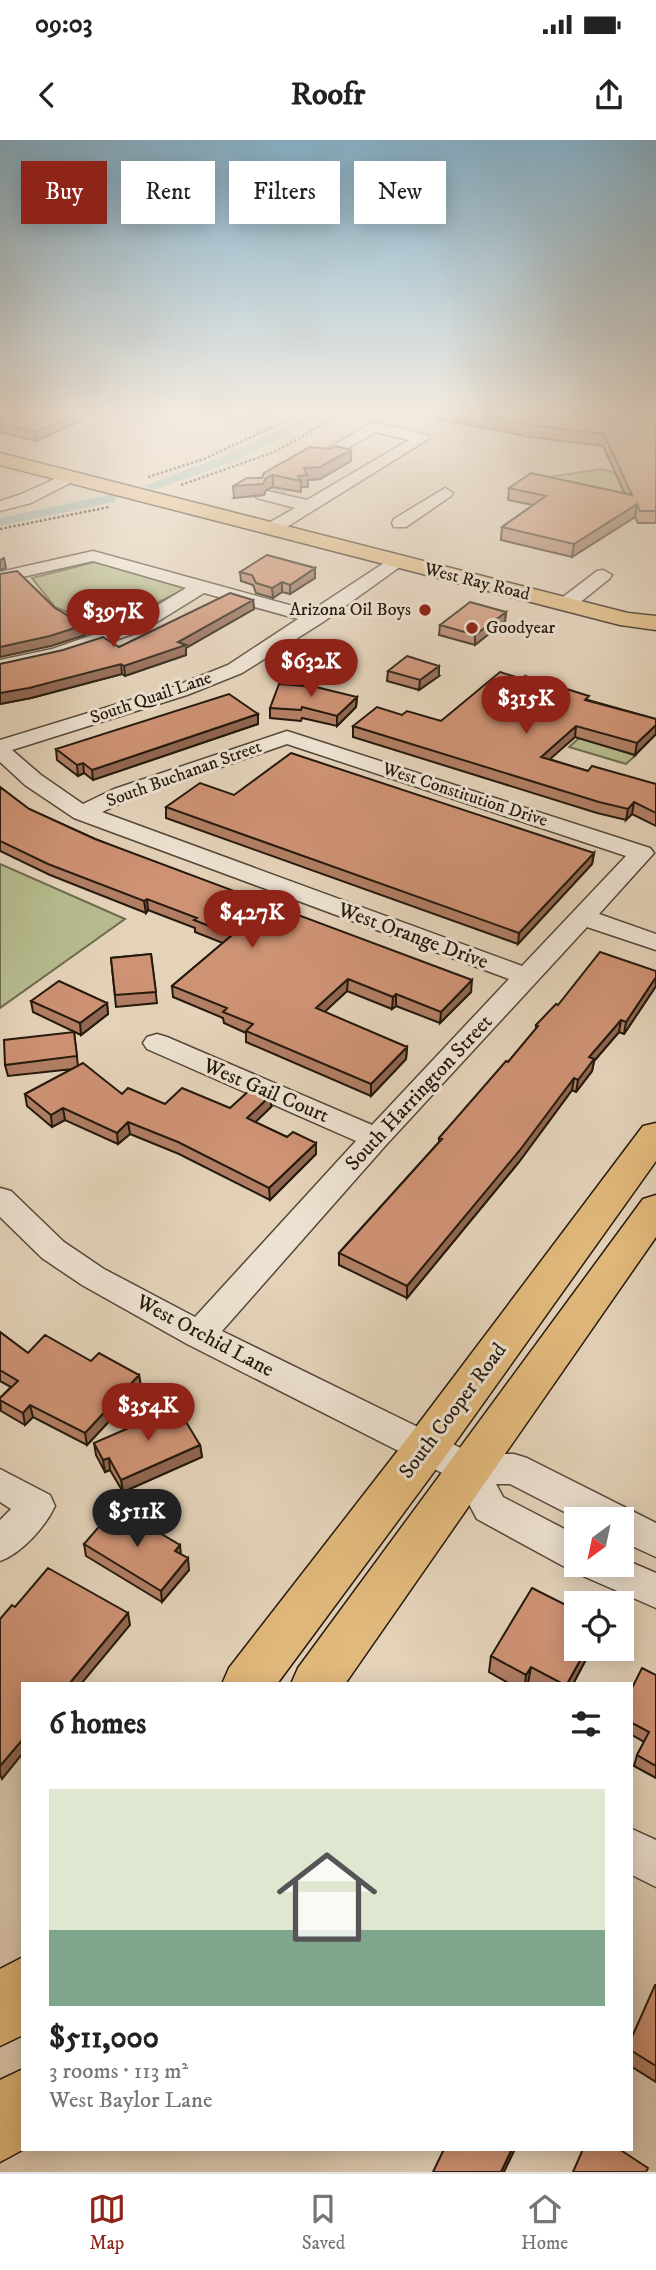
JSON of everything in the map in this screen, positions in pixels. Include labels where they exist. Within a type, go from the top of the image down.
[{"type":"main road","name":"West Ray Road","points":[[186,507],[628,620],[656,623]]},
{"type":"main road","name":"West Ray Road","points":[[628,620],[656,635]]},
{"type":"main road","name":"South Cooper Road","points":[[249,1682],[426,1448],[656,1135]]},
{"type":"main road","points":[[317,1682],[656,1208]]},
{"type":"main road","points":[[0,2017],[21,1989]]},
{"type":"main road","points":[[0,2131],[21,2102]]},
{"type":"street","points":[[271,529],[308,507]]},
{"type":"street","points":[[400,523],[424,507]]},
{"type":"street","points":[[0,577],[93,556],[316,618]]},
{"type":"street","name":"South Quail Lane","points":[[0,749],[180,691],[234,669],[316,618],[399,561]]},
{"type":"street","points":[[566,604],[603,575]]},
{"type":"street","points":[[0,667],[57,654],[136,626],[202,586]]},
{"type":"street","name":"South Buchanan Street","points":[[82,813],[122,794],[287,737]]},
{"type":"street","name":"West Constitution Drive","points":[[287,737],[642,853]]},
{"type":"street","name":"West Orange Drive","points":[[0,749],[33,780],[82,813],[527,977]]},
{"type":"street","name":"South Harrington Street","points":[[200,1335],[376,1138],[642,853]]},
{"type":"street","points":[[582,917],[656,942]]},
{"type":"street","name":"West Gail Court","points":[[157,1043],[376,1138]]},
{"type":"street","name":"West Orchid Lane","points":[[3,1207],[53,1250],[93,1277],[200,1335],[469,1469]]},
{"type":"street","points":[[564,1548],[490,1508],[469,1469],[514,1469],[589,1507]]},
{"type":"street","points":[[0,1483],[37,1506],[0,1545]]},
{"type":"street","points":[[634,1530],[656,1541]]},
{"type":"street","points":[[625,1577],[656,1591]]},
{"type":"street","points":[[633,1852],[656,1865]]},
{"type":"path","points":[[0,529],[25,526],[101,507]]},
{"type":"green space","points":[[95,562],[187,588],[106,628],[55,607],[32,578]]},
{"type":"green space","points":[[579,738],[636,755],[626,764],[569,747]]},
{"type":"green space","points":[[0,864],[125,919],[0,1008]]},
{"type":"building","points":[[531,507],[633,507],[574,544],[502,527]]},
{"type":"building","points":[[638,507],[656,507],[656,511],[640,511]]},
{"type":"building","points":[[267,555],[315,568],[290,585],[282,582],[272,588],[256,583],[252,575],[240,572]]},
{"type":"building","points":[[17,571],[55,608],[84,625],[0,647],[0,574]]},
{"type":"building","points":[[230,593],[253,600],[178,642],[186,645],[124,666],[121,664],[0,693],[0,664],[63,650],[103,637],[119,647]]},
{"type":"building","points":[[470,602],[506,612],[475,635],[440,625]]},
{"type":"building","points":[[407,656],[439,666],[420,680],[388,671]]},
{"type":"building","points":[[500,672],[522,679],[525,676],[589,696],[585,700],[656,719],[656,725],[637,743],[576,726],[541,757],[588,771],[592,766],[656,784],[656,813],[634,802],[628,809],[599,802],[353,726],[377,707],[402,715],[407,711],[441,721]]},
{"type":"building","points":[[279,684],[316,687],[357,697],[337,716],[302,707],[301,710],[270,708]]},
{"type":"building","points":[[229,694],[258,714],[92,770],[83,763],[77,765],[56,749]]},
{"type":"building","points":[[291,753],[594,853],[519,933],[166,807],[200,783],[234,795]]},
{"type":"building","points":[[0,787],[29,809],[95,839],[472,980],[441,1012],[348,979],[316,1008],[407,1047],[371,1084],[246,1031],[253,1024],[223,1012],[227,1008],[172,986],[232,935],[194,920],[197,918],[48,864],[0,841]]},
{"type":"building","points":[[600,952],[656,971],[656,977],[626,1022],[621,1020],[589,1057],[594,1059],[578,1080],[574,1078],[520,1150],[407,1286],[339,1253],[442,1139],[439,1138],[506,1061],[508,1062],[538,1026],[536,1025],[558,1005]]},
{"type":"building","points":[[151,954],[156,992],[115,995],[111,958]]},
{"type":"building","points":[[59,981],[107,1003],[80,1023],[31,1001]]},
{"type":"building","points":[[74,1032],[77,1056],[5,1065],[4,1040]]},
{"type":"building","points":[[83,1063],[122,1094],[128,1088],[165,1104],[182,1088],[230,1108],[253,1087],[271,1095],[247,1118],[287,1137],[293,1132],[316,1143],[269,1188],[178,1142],[128,1122],[117,1133],[63,1108],[51,1115],[25,1094]]},
{"type":"building","points":[[0,1332],[28,1353],[45,1335],[91,1361],[99,1353],[139,1375],[85,1433],[30,1405],[23,1413],[0,1400],[18,1381],[0,1370]]},
{"type":"building","points":[[177,1407],[200,1445],[121,1480],[109,1458],[103,1460],[94,1443]]},
{"type":"building","points":[[116,1507],[180,1545],[175,1551],[188,1558],[161,1591],[84,1544]]},
{"type":"building","points":[[48,1568],[128,1613],[71,1682],[21,1682],[21,1741],[0,1766],[0,1619],[12,1605],[15,1607]]},
{"type":"building","points":[[532,1588],[564,1604],[564,1661],[580,1661],[568,1682],[559,1682],[531,1667],[526,1675],[491,1656]]},
{"type":"building","points":[[642,1668],[656,1675],[656,1766],[637,1755],[649,1732],[633,1724],[633,1686]]},
{"type":"building","points":[[656,1985],[656,2066],[633,2052],[633,2035]]},
{"type":"building","points":[[443,2151],[511,2151],[501,2172],[433,2172]]},
{"type":"building","points":[[582,2151],[622,2151],[648,2168],[646,2172],[573,2172]]},
{"type":"waterway","points":[[0,522],[72,507]]},
{"type":"place","name":"Arizona Oil Boys","points":[[425,610]]},
{"type":"place","name":"Goodyear","points":[[472,628]]}]
